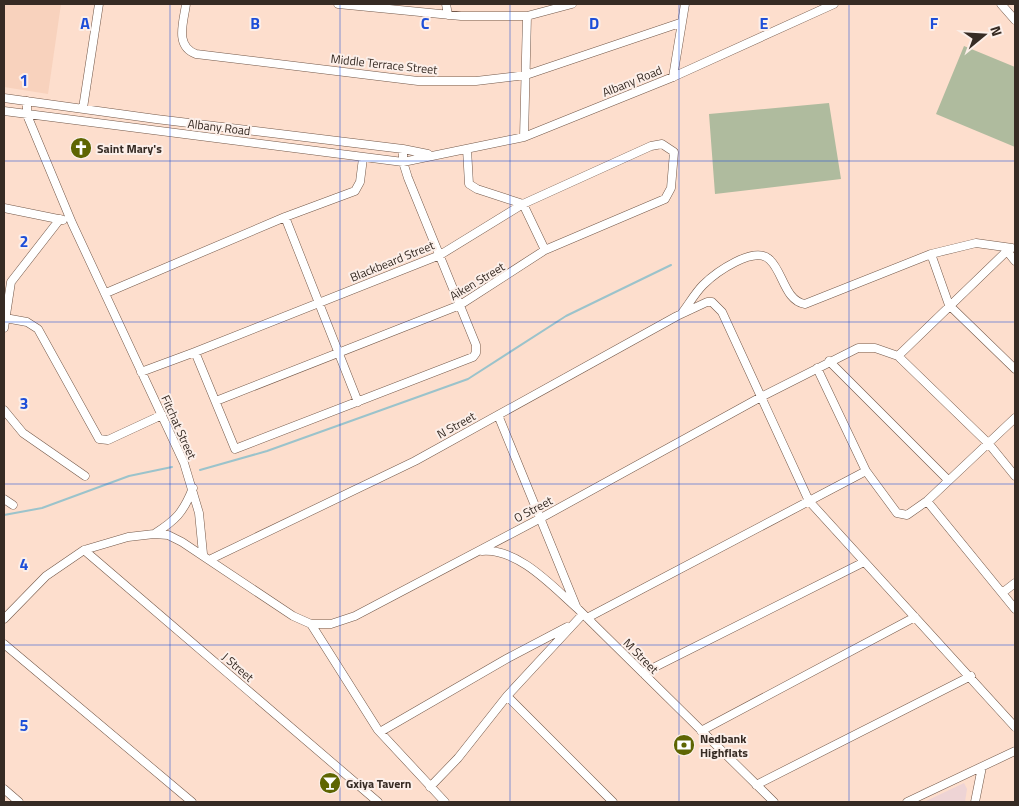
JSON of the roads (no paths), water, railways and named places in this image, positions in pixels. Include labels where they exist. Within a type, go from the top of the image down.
[{"type":"street","points":[[83,108],[99,4]]},
{"type":"street","name":"Middle Terrace Street","points":[[186,4],[182,40],[186,48],[196,54],[418,81],[476,81],[526,75],[680,23]]},
{"type":"street","points":[[338,4],[448,15],[527,16],[572,4]]},
{"type":"street","points":[[446,4],[448,15]]},
{"type":"street","points":[[673,77],[680,23],[685,4]]},
{"type":"street","name":"Albany Road","points":[[4,111],[403,162],[524,137],[673,77],[834,4]]},
{"type":"street","points":[[1001,4],[1015,20]]},
{"type":"street","points":[[524,137],[527,16]]},
{"type":"street","name":"Albany Road","points":[[4,98],[156,119],[403,149],[430,155]]},
{"type":"street","name":"Fitchat Street","points":[[27,100],[27,115],[72,223],[162,415],[193,488],[199,513],[203,554]]},
{"type":"street","points":[[155,130],[156,119]]},
{"type":"street","points":[[307,150],[309,137]]},
{"type":"street","name":"Blackbeard Street","points":[[141,372],[440,255],[523,204],[650,146],[662,144],[670,148]]},
{"type":"street","name":"Aiken Street","points":[[216,401],[460,305],[545,250],[665,199],[669,195],[671,188],[674,164],[674,152],[670,148]]},
{"type":"street","points":[[195,352],[235,449],[473,357],[476,353],[476,345],[403,162],[403,149]]},
{"type":"street","points":[[467,149],[469,184],[477,189],[523,204],[545,250]]},
{"type":"street","points":[[106,293],[286,217],[355,191],[360,182],[363,158]]},
{"type":"street","points":[[4,208],[72,223]]},
{"type":"street","points":[[286,217],[358,402]]},
{"type":"street","points":[[4,328],[4,318],[12,282],[60,219]]},
{"type":"street","points":[[682,314],[708,280],[746,257],[758,255],[768,257],[776,267],[792,297],[805,304],[931,254],[976,244],[1011,249]]},
{"type":"street","points":[[1011,249],[1015,261]]},
{"type":"street","points":[[1011,249],[949,305],[898,356],[989,444],[1015,476]]},
{"type":"street","points":[[931,254],[949,305],[1015,369]]},
{"type":"street","name":"N Street","points":[[211,559],[415,460],[707,302],[717,304],[722,312],[761,397]]},
{"type":"street","points":[[4,318],[27,322],[38,329],[99,439],[108,440],[162,415]]},
{"type":"street","name":"O Street","points":[[311,624],[331,624],[355,616],[478,552],[761,397],[858,348],[868,347],[898,356]]},
{"type":"street","points":[[830,361],[948,480]]},
{"type":"street","points":[[817,368],[866,471],[897,512],[902,515],[907,515],[927,501],[1015,418]]},
{"type":"street","points":[[761,397],[809,501],[971,676],[1015,727]]},
{"type":"street","points":[[4,410],[22,433],[85,476]]},
{"type":"street","points":[[498,415],[582,613]]},
{"type":"street","points":[[430,787],[458,758],[507,696],[582,613],[866,471]]},
{"type":"street","points":[[154,534],[174,520],[186,506],[193,488]]},
{"type":"street","points":[[4,499],[13,505]]},
{"type":"street","points":[[927,501],[1015,609]]},
{"type":"street","points":[[4,619],[46,576],[84,550],[128,537],[154,534],[168,535],[203,554],[294,616],[311,624],[380,732],[430,787],[436,799],[445,802]]},
{"type":"street","name":"J Street","points":[[84,550],[378,802]]},
{"type":"street","name":"M Street","points":[[478,552],[500,552],[511,556],[551,585],[582,613],[774,802]]},
{"type":"street","points":[[643,673],[864,562]]},
{"type":"street","points":[[1002,593],[1015,583]]},
{"type":"street","points":[[702,731],[915,617]]},
{"type":"street","points":[[380,732],[508,658],[573,624]]},
{"type":"street","points":[[4,644],[192,802]]},
{"type":"street","points":[[756,785],[971,676]]},
{"type":"street","points":[[507,696],[613,802]]},
{"type":"street","points":[[907,802],[1015,751]]},
{"type":"street","points":[[976,802],[982,767]]},
{"type":"street","points":[[4,789],[18,802]]},
{"type":"waterway","points":[[200,470],[267,451],[468,379],[566,316],[671,265]]},
{"type":"waterway","points":[[4,515],[42,508],[129,476],[172,467]]},
{"type":"place","name":"Saint Mary's","points":[[81,148]]},
{"type":"place","name":"Nedbank Highflats","points":[[684,745]]},
{"type":"place","name":"Gxiya Tavern","points":[[330,783]]}]
